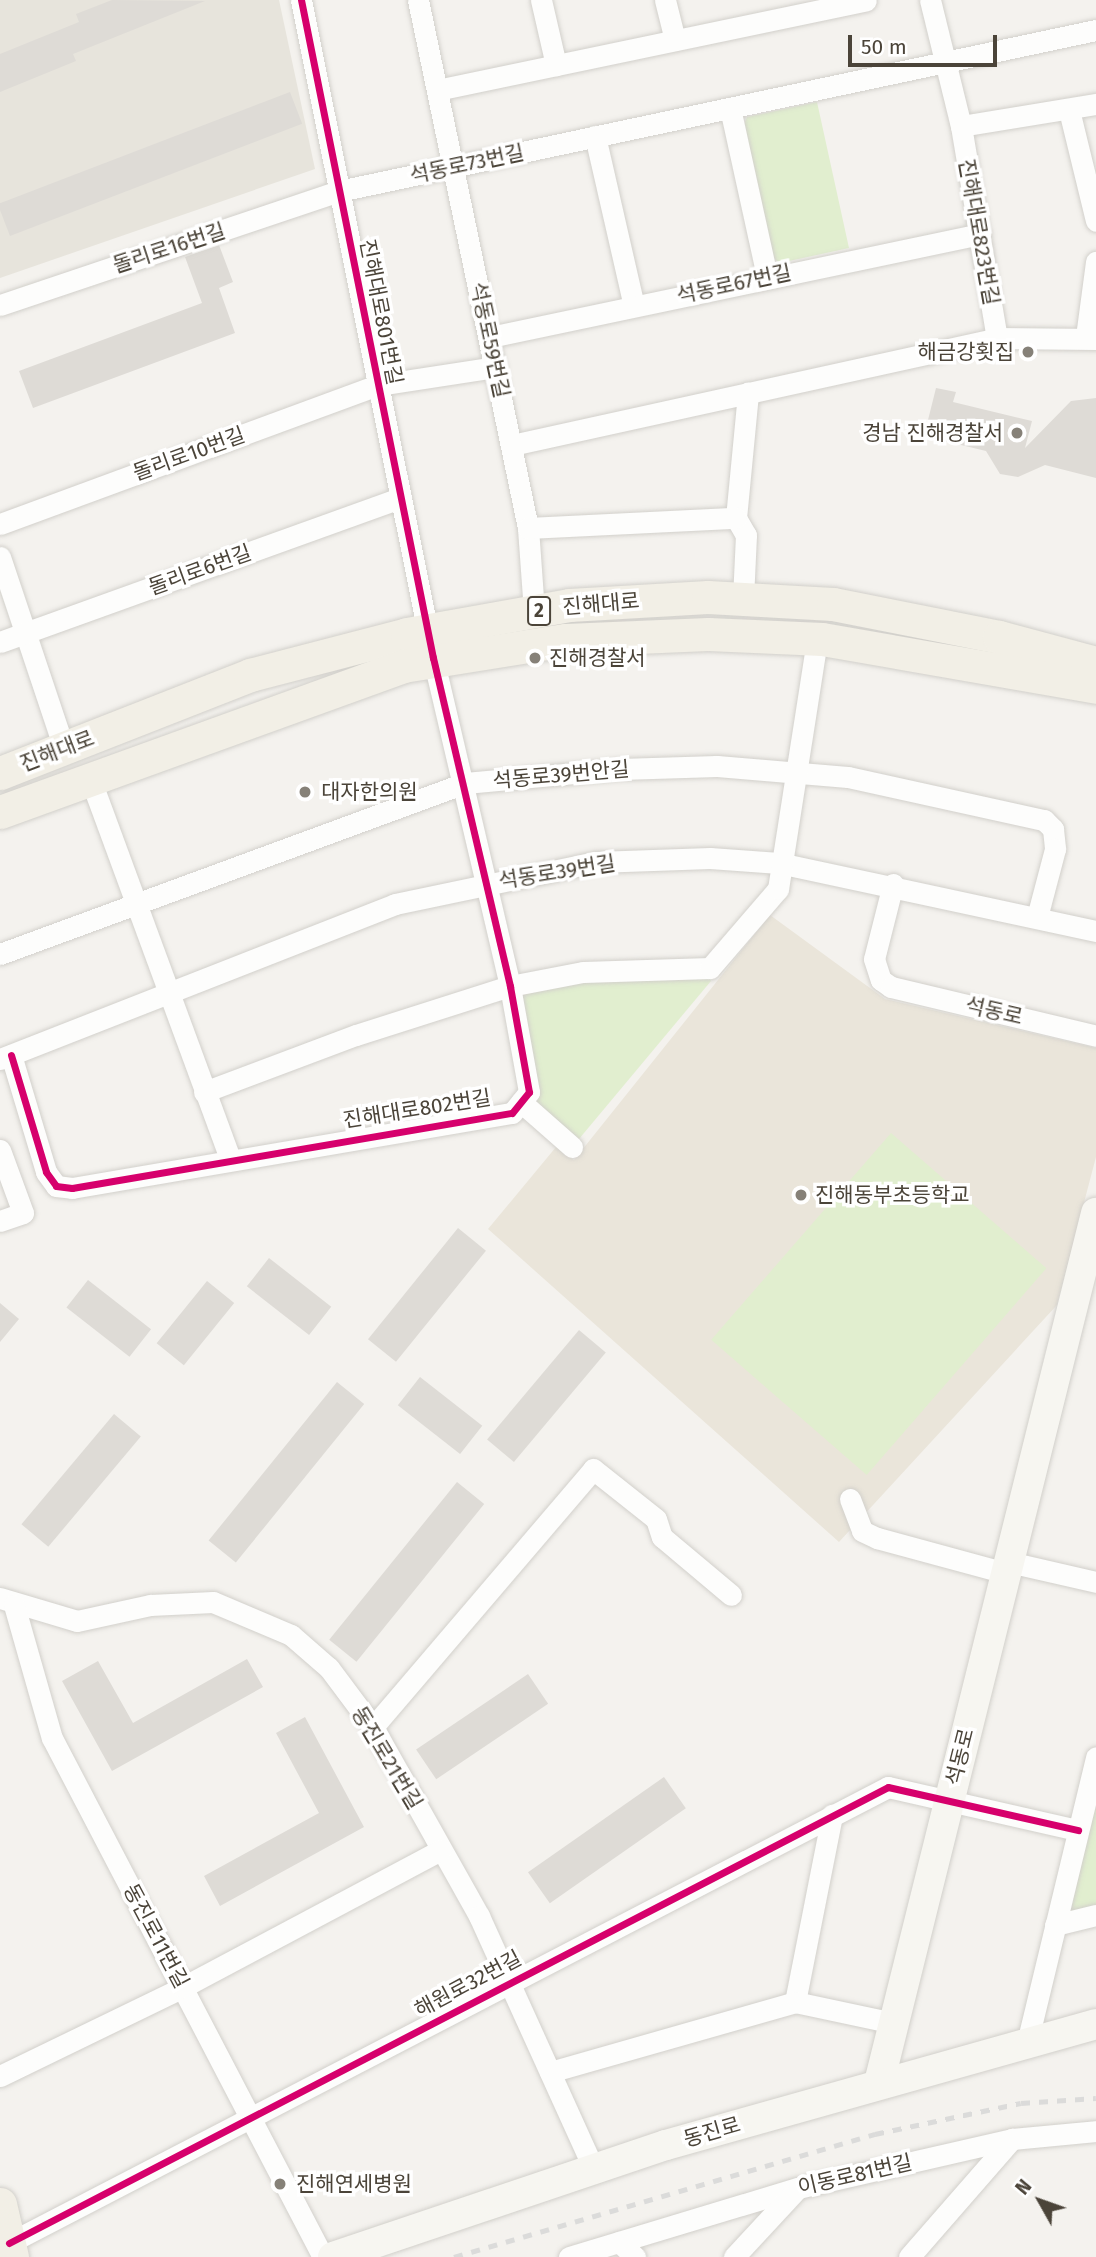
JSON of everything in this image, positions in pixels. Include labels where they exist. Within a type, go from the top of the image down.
[{"type":"main road","name":"진해대로","points":[[0,813],[430,644],[534,611],[680,598],[833,604],[999,636],[1096,663]]},
{"type":"main road","name":"진해대로","points":[[0,773],[250,675],[430,644],[636,635],[817,639],[1096,687]]},
{"type":"main road","points":[[0,2204],[11,2250]]},
{"type":"street","name":"진해대로801번길","points":[[300,0],[430,644]]},
{"type":"street","name":"석동로59번길","points":[[418,0],[528,528],[534,611]]},
{"type":"street","points":[[541,0],[556,65]]},
{"type":"street","points":[[666,0],[675,40]]},
{"type":"street","points":[[437,90],[675,40],[795,7],[866,0]]},
{"type":"street","name":"진해대로823번길","points":[[930,0],[942,63],[961,127],[997,338]]},
{"type":"street","name":"석동로73번길","points":[[339,191],[1096,30]]},
{"type":"street","points":[[961,127],[1096,104]]},
{"type":"street","points":[[730,108],[767,276]]},
{"type":"street","points":[[1069,110],[1096,220]]},
{"type":"street","points":[[595,136],[634,306]]},
{"type":"street","name":"돌리로16번길","points":[[0,305],[339,191]]},
{"type":"street","name":"석동로67번길","points":[[489,337],[767,276],[980,234]]},
{"type":"street","points":[[512,445],[997,338],[1091,338],[1096,262]]},
{"type":"street","name":"돌리로10번길","points":[[0,524],[378,385],[496,367]]},
{"type":"street","points":[[743,599],[746,535],[736,518],[748,393]]},
{"type":"street","name":"돌리로6번길","points":[[0,642],[401,499]]},
{"type":"street","points":[[528,528],[736,518]]},
{"type":"street","points":[[0,556],[64,748]]},
{"type":"street","points":[[204,1092],[356,1035],[510,986],[583,972],[710,968],[778,889],[792,772],[817,639]]},
{"type":"street","name":"진해대로802번길","points":[[6,1057],[46,1172],[56,1186],[512,1113],[529,1093],[510,986],[430,644]]},
{"type":"street","name":"석동로39번안길","points":[[0,954],[464,783],[620,769],[717,766],[792,772],[926,790],[1044,820],[1053,829],[1055,849],[1037,917]]},
{"type":"street","points":[[90,778],[166,993],[230,1160]]},
{"type":"street","name":"석동로39번길","points":[[6,1057],[395,904],[596,862],[710,858],[779,863],[893,884],[1096,931]]},
{"type":"street","name":"석동로","points":[[893,884],[874,959],[881,980],[891,987],[1096,1036]]},
{"type":"street","points":[[521,1102],[572,1147]]},
{"type":"street","points":[[0,1150],[23,1213],[0,1222]]},
{"type":"street","name":"석동로","points":[[879,2083],[1008,1567],[1090,1264],[1096,1213]]},
{"type":"street","points":[[373,1727],[593,1469],[656,1519],[662,1537],[731,1595]]},
{"type":"street","points":[[850,1499],[862,1531],[877,1538],[1008,1567],[1096,1582]]},
{"type":"street","name":"동진로21번길","points":[[7,1602],[77,1621],[150,1605],[213,1602],[292,1635],[329,1668],[373,1727],[441,1850],[508,1981],[594,2169]]},
{"type":"street","name":"동진로11번길","points":[[7,1602],[52,1738],[323,2257]]},
{"type":"street","points":[[1027,2043],[1094,1772]]},
{"type":"street","name":"해원로32번길","points":[[11,2250],[508,1981],[888,1787],[950,1798],[1079,1830]]},
{"type":"street","points":[[795,2002],[832,1815]]},
{"type":"street","points":[[0,2076],[183,1987],[441,1850]]},
{"type":"street","points":[[1055,1925],[1096,1915]]},
{"type":"street","points":[[550,2072],[795,2002],[894,2023]]},
{"type":"street","name":"동진로","points":[[332,2257],[594,2169],[879,2083],[1096,2024]]},
{"type":"street","name":"이동로81번길","points":[[569,2257],[798,2188],[1012,2139],[1096,2131]]},
{"type":"street","points":[[909,2257],[1012,2139]]},
{"type":"street","points":[[734,2257],[798,2188]]},
{"type":"street","points":[[619,2242],[635,2257]]},
{"type":"shaded area","points":[[0,0],[279,0],[315,169],[0,278]]},
{"type":"shaded area","name":"진해동부초등학교","points":[[770,915],[885,999],[1096,1048],[1096,1157],[1057,1305],[839,1542],[488,1229],[556,1147],[574,1160]]},
{"type":"green space","points":[[817,102],[849,248],[780,263],[770,256],[742,129],[747,117]]},
{"type":"green space","points":[[707,975],[711,981],[579,1139],[536,1103],[518,990],[584,980]]},
{"type":"green space","points":[[891,1133],[1046,1268],[867,1475],[711,1340]]},
{"type":"green space","points":[[1096,1800],[1096,1906],[1070,1913]]},
{"type":"building","points":[[112,0],[205,1],[73,54],[76,61],[0,92],[0,54],[79,22],[76,14]]},
{"type":"building","points":[[290,92],[302,124],[10,236],[0,203]]},
{"type":"building","points":[[219,245],[233,282],[219,288],[235,333],[33,408],[19,371],[202,303],[185,257]]},
{"type":"building","name":"경남 진해경찰서","points":[[936,388],[956,392],[953,402],[1032,421],[1025,448],[1071,401],[1096,398],[1096,478],[1045,465],[1018,477],[1000,474],[986,451],[936,439],[939,426],[927,424]]},
{"type":"building","points":[[458,1228],[486,1251],[396,1362],[368,1339]]},
{"type":"building","points":[[269,1258],[331,1307],[309,1335],[247,1286]]},
{"type":"building","points":[[88,1280],[151,1329],[129,1357],[66,1308]]},
{"type":"building","points":[[207,1281],[234,1303],[184,1365],[157,1343]]},
{"type":"building","points":[[0,1303],[19,1319],[0,1342]]},
{"type":"building","points":[[579,1330],[606,1352],[514,1462],[487,1440]]},
{"type":"building","points":[[420,1377],[482,1426],[460,1454],[398,1405]]},
{"type":"building","points":[[337,1382],[364,1404],[236,1563],[209,1541]]},
{"type":"building","points":[[114,1414],[141,1436],[48,1547],[21,1524]]},
{"type":"building","points":[[457,1482],[484,1504],[356,1662],[329,1640]]},
{"type":"building","points":[[247,1659],[263,1687],[112,1771],[62,1681],[98,1661],[133,1723]]},
{"type":"building","points":[[528,1674],[548,1704],[436,1779],[416,1749]]},
{"type":"building","points":[[305,1717],[364,1827],[220,1906],[204,1876],[319,1813],[276,1733]]},
{"type":"building","points":[[664,1777],[686,1808],[550,1903],[528,1872]]},
{"type":"railway","points":[[454,2257],[875,2134],[1021,2103],[1096,2098]]},
{"type":"cycle path","points":[[11,1055],[46,1172],[56,1186],[72,1188],[512,1113],[529,1092],[510,986],[433,658],[301,0]]},
{"type":"cycle path","points":[[9,2243],[888,1787],[1078,1830]]},
{"type":"place","name":"해금강횟집","points":[[1028,352]]},
{"type":"place","name":"경남 진해경찰서","points":[[1017,433]]},
{"type":"place","name":"진해경찰서","points":[[535,658]]},
{"type":"place","name":"대자한의원","points":[[305,792]]},
{"type":"place","name":"진해동부초등학교","points":[[801,1195]]},
{"type":"place","name":"진해연세병원","points":[[280,2184]]}]
